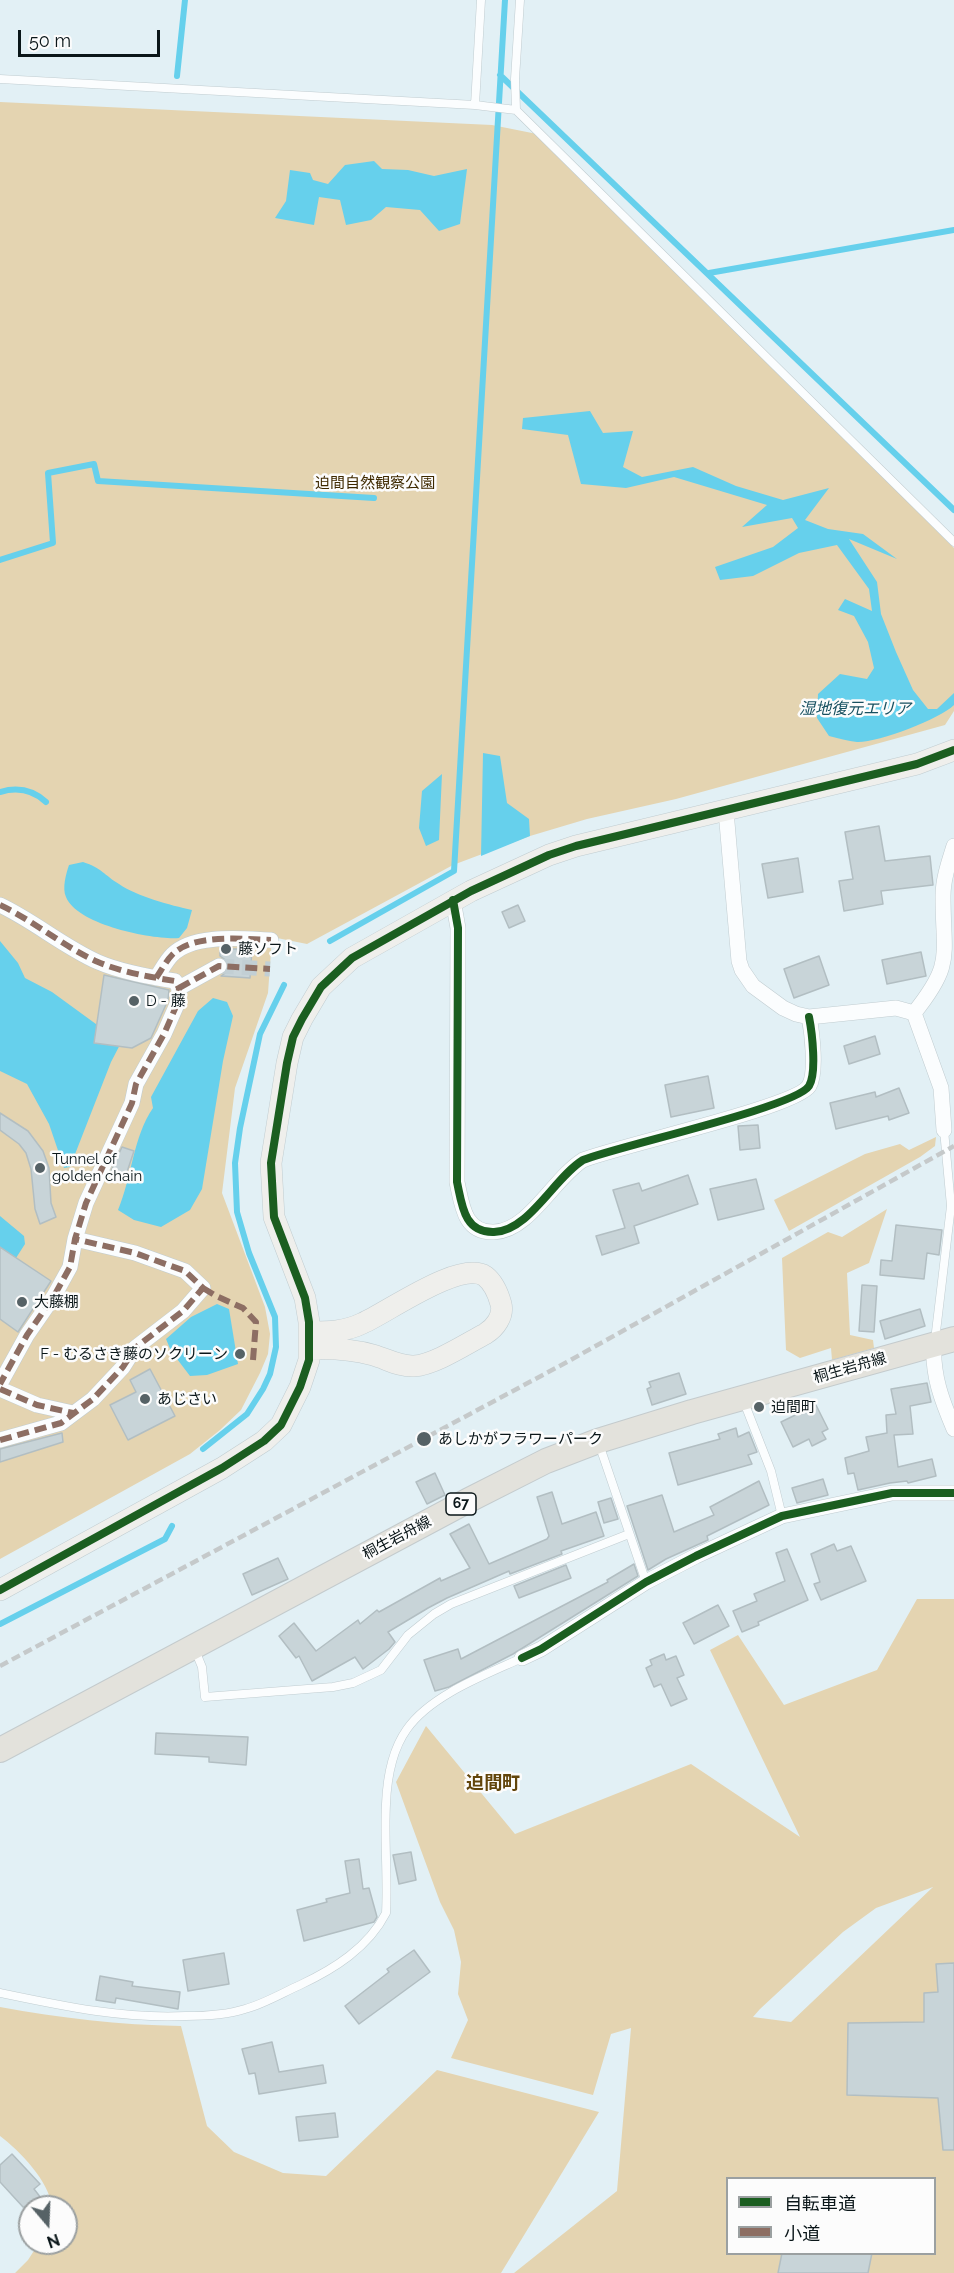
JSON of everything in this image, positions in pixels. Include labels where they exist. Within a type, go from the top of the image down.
[{"type":"main road","name":"桐生岩舟線","points":[[0,1750],[546,1461],[598,1441],[944,1342]]},
{"type":"street","points":[[0,1590],[222,1468],[264,1441],[281,1425],[290,1410],[309,1360],[309,1341],[305,1298],[274,1217],[271,1163],[293,1037],[321,987],[352,958],[453,900],[549,855],[576,846],[917,764],[954,750]]},
{"type":"street","points":[[726,811],[742,970],[753,986],[783,1008],[809,1017],[896,1008],[914,1013]]},
{"type":"street","points":[[914,1013],[935,995],[945,982],[953,960],[943,896],[945,877],[954,846]]},
{"type":"street","points":[[453,900],[458,928],[457,1182],[464,1211],[471,1225],[483,1232],[502,1232],[517,1225],[567,1172],[583,1160],[761,1108],[800,1094],[810,1084],[812,1077],[812,1031],[809,1017]]},
{"type":"street","points":[[0,905],[98,962],[175,981],[179,988],[178,1002],[164,1034],[136,1084],[132,1103],[87,1203],[75,1239],[70,1267],[54,1296],[27,1335],[0,1384]]},
{"type":"street","points":[[156,978],[172,954],[186,946],[220,938],[271,940]]},
{"type":"street","points":[[179,988],[219,966]]},
{"type":"street","points":[[914,1013],[941,1088],[944,1130]]},
{"type":"street","points":[[0,1440],[61,1423],[93,1400],[123,1367],[135,1348],[183,1311],[203,1288],[185,1271],[135,1253],[75,1239]]},
{"type":"street","points":[[470,1273],[484,1276],[490,1282],[496,1289],[502,1307],[493,1329],[426,1364],[415,1366],[309,1341],[362,1324],[446,1279],[470,1273]]},
{"type":"street","points":[[944,1342],[933,1367],[942,1403],[954,1429]]},
{"type":"street","points":[[0,1389],[37,1405],[73,1413]]},
{"type":"street","points":[[522,1658],[541,1649],[646,1582],[782,1516],[892,1493],[954,1493]]},
{"type":"lane","points":[[475,105],[481,0]]},
{"type":"lane","points":[[516,111],[515,79],[520,0]]},
{"type":"lane","points":[[0,79],[475,105],[516,111],[954,542]]},
{"type":"lane","points":[[944,1130],[951,1206],[944,1342]]},
{"type":"lane","points":[[743,1398],[771,1471],[782,1516]]},
{"type":"lane","points":[[598,1441],[646,1582]]},
{"type":"lane","points":[[194,1647],[202,1667],[205,1697],[333,1687],[353,1683],[381,1670],[408,1635],[442,1609],[629,1534]]},
{"type":"lane","points":[[0,1993],[77,2009],[125,2016],[212,2015],[246,2009],[336,1966],[368,1939],[379,1927],[386,1913],[386,1803],[392,1765],[407,1729],[420,1715],[461,1687],[522,1658]]},
{"type":"green space","name":"迫間自然観察公園","points":[[0,102],[492,125],[542,135],[954,548],[954,711],[945,725],[676,799],[587,819],[530,836],[453,865],[307,944],[272,937],[268,993],[235,1088],[222,1193],[265,1307],[270,1334],[268,1354],[260,1373],[241,1410],[190,1454],[0,1559]]},
{"type":"green space","points":[[936,1137],[935,1146],[920,1157],[789,1231],[774,1200],[865,1154],[900,1144],[909,1150]]},
{"type":"green space","points":[[887,1209],[869,1263],[847,1273],[850,1335],[873,1340],[874,1348],[832,1360],[831,1348],[800,1358],[786,1350],[782,1258],[828,1232],[842,1237]]},
{"type":"green space","points":[[917,1599],[954,1599],[954,2273],[514,2273],[617,2191],[631,2028],[611,2034],[593,2095],[451,2058],[468,2020],[458,1994],[461,1962],[454,1930],[440,1902],[396,1782],[426,1726],[515,1834],[691,1764],[800,1837],[710,1650],[738,1635],[784,1705],[877,1670]],"holes":[[[933,1887],[791,2022],[753,2017],[843,1932],[876,1908]]]},
{"type":"green space","points":[[0,2007],[90,2020],[181,2026],[207,2126],[234,2152],[283,2173],[326,2176],[437,2070],[599,2112],[501,2273],[15,2273],[31,2255],[78,2255],[78,2195],[49,2195],[32,2167],[0,2136]]},
{"type":"water","points":[[374,161],[382,169],[408,170],[434,176],[467,169],[460,224],[439,231],[420,210],[386,207],[371,220],[346,225],[340,200],[319,197],[314,225],[275,218],[286,201],[290,170],[310,173],[313,180],[328,184],[345,165]]},
{"type":"water","name":"湿地復元エリア","points":[[590,411],[603,433],[633,431],[623,467],[642,477],[693,467],[736,486],[783,500],[829,488],[805,520],[828,529],[863,534],[897,559],[849,539],[877,582],[881,614],[913,690],[928,709],[937,709],[954,693],[954,705],[936,717],[879,739],[857,742],[829,736],[817,718],[818,694],[840,674],[867,679],[874,668],[868,642],[854,616],[838,610],[845,599],[872,611],[869,589],[837,545],[799,553],[753,576],[720,580],[715,567],[773,547],[798,528],[792,518],[742,527],[767,505],[674,477],[626,488],[581,484],[568,435],[522,429],[523,418]]},
{"type":"water","points":[[483,753],[500,756],[507,803],[529,819],[530,836],[481,856]]},
{"type":"water","points":[[442,774],[439,840],[426,846],[419,828],[422,791]]},
{"type":"water","points":[[83,862],[95,867],[135,893],[192,910],[187,928],[179,938],[167,938],[117,929],[85,915],[73,907],[64,889],[69,865]]},
{"type":"water","points":[[0,941],[18,963],[25,978],[52,992],[111,1035],[124,1037],[111,1062],[70,1167],[64,1168],[49,1124],[27,1084],[0,1071]]},
{"type":"water","points":[[213,998],[227,1002],[233,1016],[223,1061],[202,1189],[190,1210],[161,1227],[134,1220],[118,1210],[141,1132],[153,1108],[151,1097],[198,1011]]},
{"type":"water","points":[[0,1216],[24,1236],[25,1244],[16,1258],[0,1248]]},
{"type":"water","points":[[217,1304],[229,1309],[238,1364],[207,1375],[190,1376],[171,1351],[166,1339],[191,1317]]},
{"type":"building","points":[[879,826],[885,861],[930,856],[933,885],[881,891],[883,904],[844,911],[839,881],[853,879],[845,832]]},
{"type":"building","points":[[798,858],[803,892],[768,898],[762,864]]},
{"type":"building","points":[[518,905],[525,921],[509,928],[502,912]]},
{"type":"building","points":[[220,949],[252,949],[250,978],[221,976],[227,972],[229,966],[227,961],[220,956]]},
{"type":"building","points":[[921,952],[926,976],[887,984],[882,960]]},
{"type":"building","points":[[819,956],[829,985],[794,998],[784,969]]},
{"type":"building","name":"D - 藤","points":[[104,975],[169,990],[168,1000],[151,1038],[132,1048],[94,1043]]},
{"type":"building","points":[[875,1036],[880,1054],[849,1064],[844,1046]]},
{"type":"building","points":[[708,1076],[714,1108],[671,1117],[665,1085]]},
{"type":"building","points":[[899,1088],[909,1113],[889,1120],[888,1116],[836,1129],[830,1103],[875,1092],[876,1097]]},
{"type":"building","name":"Tunnel of golden chain","points":[[0,1113],[28,1131],[43,1151],[49,1168],[51,1203],[56,1217],[40,1224],[35,1209],[31,1169],[26,1153],[19,1144],[0,1130]]},
{"type":"building","points":[[758,1125],[760,1148],[740,1150],[738,1126]]},
{"type":"building","points":[[122,1147],[134,1151],[125,1178],[110,1173]]},
{"type":"building","points":[[688,1175],[698,1204],[634,1226],[639,1243],[602,1255],[596,1236],[625,1228],[613,1190],[639,1183],[642,1191]]},
{"type":"building","points":[[756,1179],[764,1209],[718,1220],[710,1189]]},
{"type":"building","points":[[896,1225],[942,1230],[939,1255],[927,1253],[924,1279],[880,1275],[881,1260],[892,1261]]},
{"type":"building","name":"大藤棚","points":[[0,1247],[51,1281],[18,1332],[0,1319]]},
{"type":"building","points":[[862,1285],[877,1286],[874,1332],[859,1331]]},
{"type":"building","points":[[920,1309],[925,1326],[885,1339],[880,1321]]},
{"type":"building","name":"あじさい","points":[[150,1369],[175,1416],[128,1440],[110,1405],[136,1392],[130,1380]]},
{"type":"building","points":[[679,1373],[686,1394],[652,1405],[647,1389],[651,1387],[649,1382]]},
{"type":"building","points":[[927,1383],[931,1402],[910,1406],[913,1434],[894,1435],[898,1467],[932,1459],[936,1476],[908,1483],[907,1481],[890,1483],[858,1490],[854,1473],[848,1474],[845,1458],[869,1451],[866,1437],[887,1433],[886,1415],[896,1414],[891,1389]]},
{"type":"building","points":[[816,1405],[828,1429],[822,1432],[826,1439],[812,1446],[809,1439],[793,1447],[781,1422]]},
{"type":"building","points":[[736,1428],[738,1437],[749,1432],[757,1452],[748,1455],[752,1464],[678,1485],[669,1453],[720,1439],[718,1434]]},
{"type":"building","points":[[62,1433],[63,1442],[0,1462],[0,1449]]},
{"type":"building","points":[[435,1473],[445,1495],[427,1504],[416,1482]]},
{"type":"building","points":[[823,1479],[828,1495],[797,1503],[792,1488]]},
{"type":"building","points":[[759,1481],[769,1505],[707,1536],[708,1540],[648,1570],[627,1506],[662,1495],[674,1532],[714,1515],[710,1507]]},
{"type":"building","points":[[552,1492],[562,1524],[596,1512],[604,1536],[561,1551],[562,1554],[510,1574],[509,1571],[428,1608],[388,1632],[395,1642],[363,1669],[355,1657],[312,1681],[299,1656],[296,1658],[279,1636],[294,1623],[316,1651],[358,1620],[360,1624],[377,1610],[379,1612],[440,1578],[441,1581],[470,1568],[450,1534],[469,1524],[489,1564],[547,1539],[549,1536],[537,1497]]},
{"type":"building","points":[[611,1498],[618,1519],[604,1523],[598,1502]]},
{"type":"building","points":[[834,1544],[837,1551],[851,1546],[866,1581],[821,1600],[814,1584],[820,1582],[811,1554]]},
{"type":"building","points":[[787,1549],[808,1600],[758,1622],[759,1625],[742,1632],[733,1611],[757,1601],[754,1594],[785,1581],[776,1553]]},
{"type":"building","points":[[278,1558],[288,1579],[252,1595],[243,1574]]},
{"type":"building","points":[[634,1564],[638,1576],[513,1654],[449,1687],[435,1691],[424,1660],[458,1649],[461,1659],[608,1582],[607,1580]]},
{"type":"building","points":[[566,1565],[571,1578],[519,1598],[514,1586]]},
{"type":"building","points":[[718,1605],[729,1626],[694,1644],[683,1623]]},
{"type":"building","points":[[664,1654],[666,1660],[676,1656],[684,1675],[677,1678],[687,1699],[671,1706],[661,1684],[654,1687],[646,1668],[652,1665],[650,1660]]},
{"type":"building","points":[[156,1733],[248,1737],[246,1765],[209,1762],[209,1757],[155,1754]]},
{"type":"building","points":[[411,1852],[416,1880],[399,1884],[393,1855]]},
{"type":"building","points":[[359,1859],[363,1889],[369,1888],[377,1917],[374,1922],[304,1941],[297,1910],[350,1893],[345,1861]]},
{"type":"building","points":[[414,1950],[430,1972],[359,2024],[345,2006],[389,1972],[387,1969]]},
{"type":"building","points":[[224,1953],[229,1984],[188,1991],[183,1960]]},
{"type":"building","points":[[954,1963],[954,2150],[943,2150],[938,2098],[847,2095],[848,2023],[924,2022],[924,1993],[938,1992],[936,1964]]},
{"type":"building","points":[[100,1976],[133,1982],[132,1986],[180,1992],[178,2009],[116,1998],[115,2003],[96,2000]]},
{"type":"building","points":[[272,2042],[279,2072],[323,2065],[326,2083],[259,2094],[255,2073],[249,2074],[242,2049]]},
{"type":"building","points":[[335,2113],[338,2137],[299,2141],[296,2117]]},
{"type":"building","points":[[12,2154],[40,2184],[34,2189],[39,2195],[18,2195],[18,2202],[0,2182],[0,2165]]},
{"type":"building","points":[[782,2255],[872,2255],[868,2273],[778,2273]]},
{"type":"waterway","points":[[177,76],[185,0]]},
{"type":"waterway","points":[[330,941],[454,871],[505,0]]},
{"type":"waterway","points":[[500,75],[954,510]]},
{"type":"waterway","points":[[709,273],[954,230]]},
{"type":"waterway","points":[[0,560],[53,543],[48,473],[94,464],[98,481],[374,498]]},
{"type":"waterway","points":[[0,792],[24,791],[46,802]]},
{"type":"waterway","points":[[203,1449],[247,1414],[270,1374],[276,1347],[275,1317],[249,1253],[237,1212],[235,1163],[260,1034],[284,985]]},
{"type":"waterway","points":[[0,1624],[165,1539],[172,1526]]},
{"type":"tunnel","points":[[219,966],[270,969]]},
{"type":"railway","points":[[0,1666],[567,1362],[954,1146]]},
{"type":"marked path","points":[[0,905],[98,962],[146,976],[175,981],[179,988],[178,1002],[164,1034],[136,1084],[132,1103],[86,1203],[75,1239],[70,1267],[54,1296],[27,1335],[0,1384]]},
{"type":"marked path","points":[[156,978],[172,955],[193,943],[219,939],[271,940]]},
{"type":"marked path","points":[[179,988],[219,966],[270,969]]},
{"type":"marked path","points":[[0,1440],[61,1423],[93,1399],[123,1367],[135,1348],[183,1311],[203,1288],[185,1271],[135,1253],[75,1239]]},
{"type":"marked path","points":[[203,1288],[243,1308],[256,1322],[253,1360]]},
{"type":"marked path","points":[[0,1389],[37,1405],[73,1413]]},
{"type":"cycle path","points":[[0,1590],[222,1468],[264,1441],[281,1425],[300,1387],[309,1360],[309,1322],[305,1298],[274,1217],[271,1163],[293,1037],[321,987],[352,958],[471,891],[549,855],[576,846],[917,764],[954,750]]},
{"type":"cycle path","points":[[453,900],[458,928],[457,1182],[466,1216],[470,1223],[484,1231],[494,1232],[519,1223],[572,1168],[583,1160],[741,1115],[797,1095],[809,1086],[813,1072],[809,1017]]},
{"type":"cycle path","points":[[522,1658],[541,1649],[646,1582],[782,1516],[892,1493],[954,1493]]},
{"type":"place","name":"藤ソフト","points":[[226,949]]},
{"type":"place","name":"D - 藤","points":[[134,1001]]},
{"type":"place","name":"Tunnel of golden chain","points":[[40,1168]]},
{"type":"place","name":"大藤棚","points":[[22,1302]]},
{"type":"place","name":"F - むるさき藤のソクリーン","points":[[240,1354]]},
{"type":"place","name":"あじさい","points":[[145,1399]]},
{"type":"place","name":"迫間町","points":[[759,1407]]},
{"type":"place","name":"あしかがフラワーパーク","points":[[424,1439]]},
{"type":"district","name":"迫間町","points":[[493,1784]]}]
